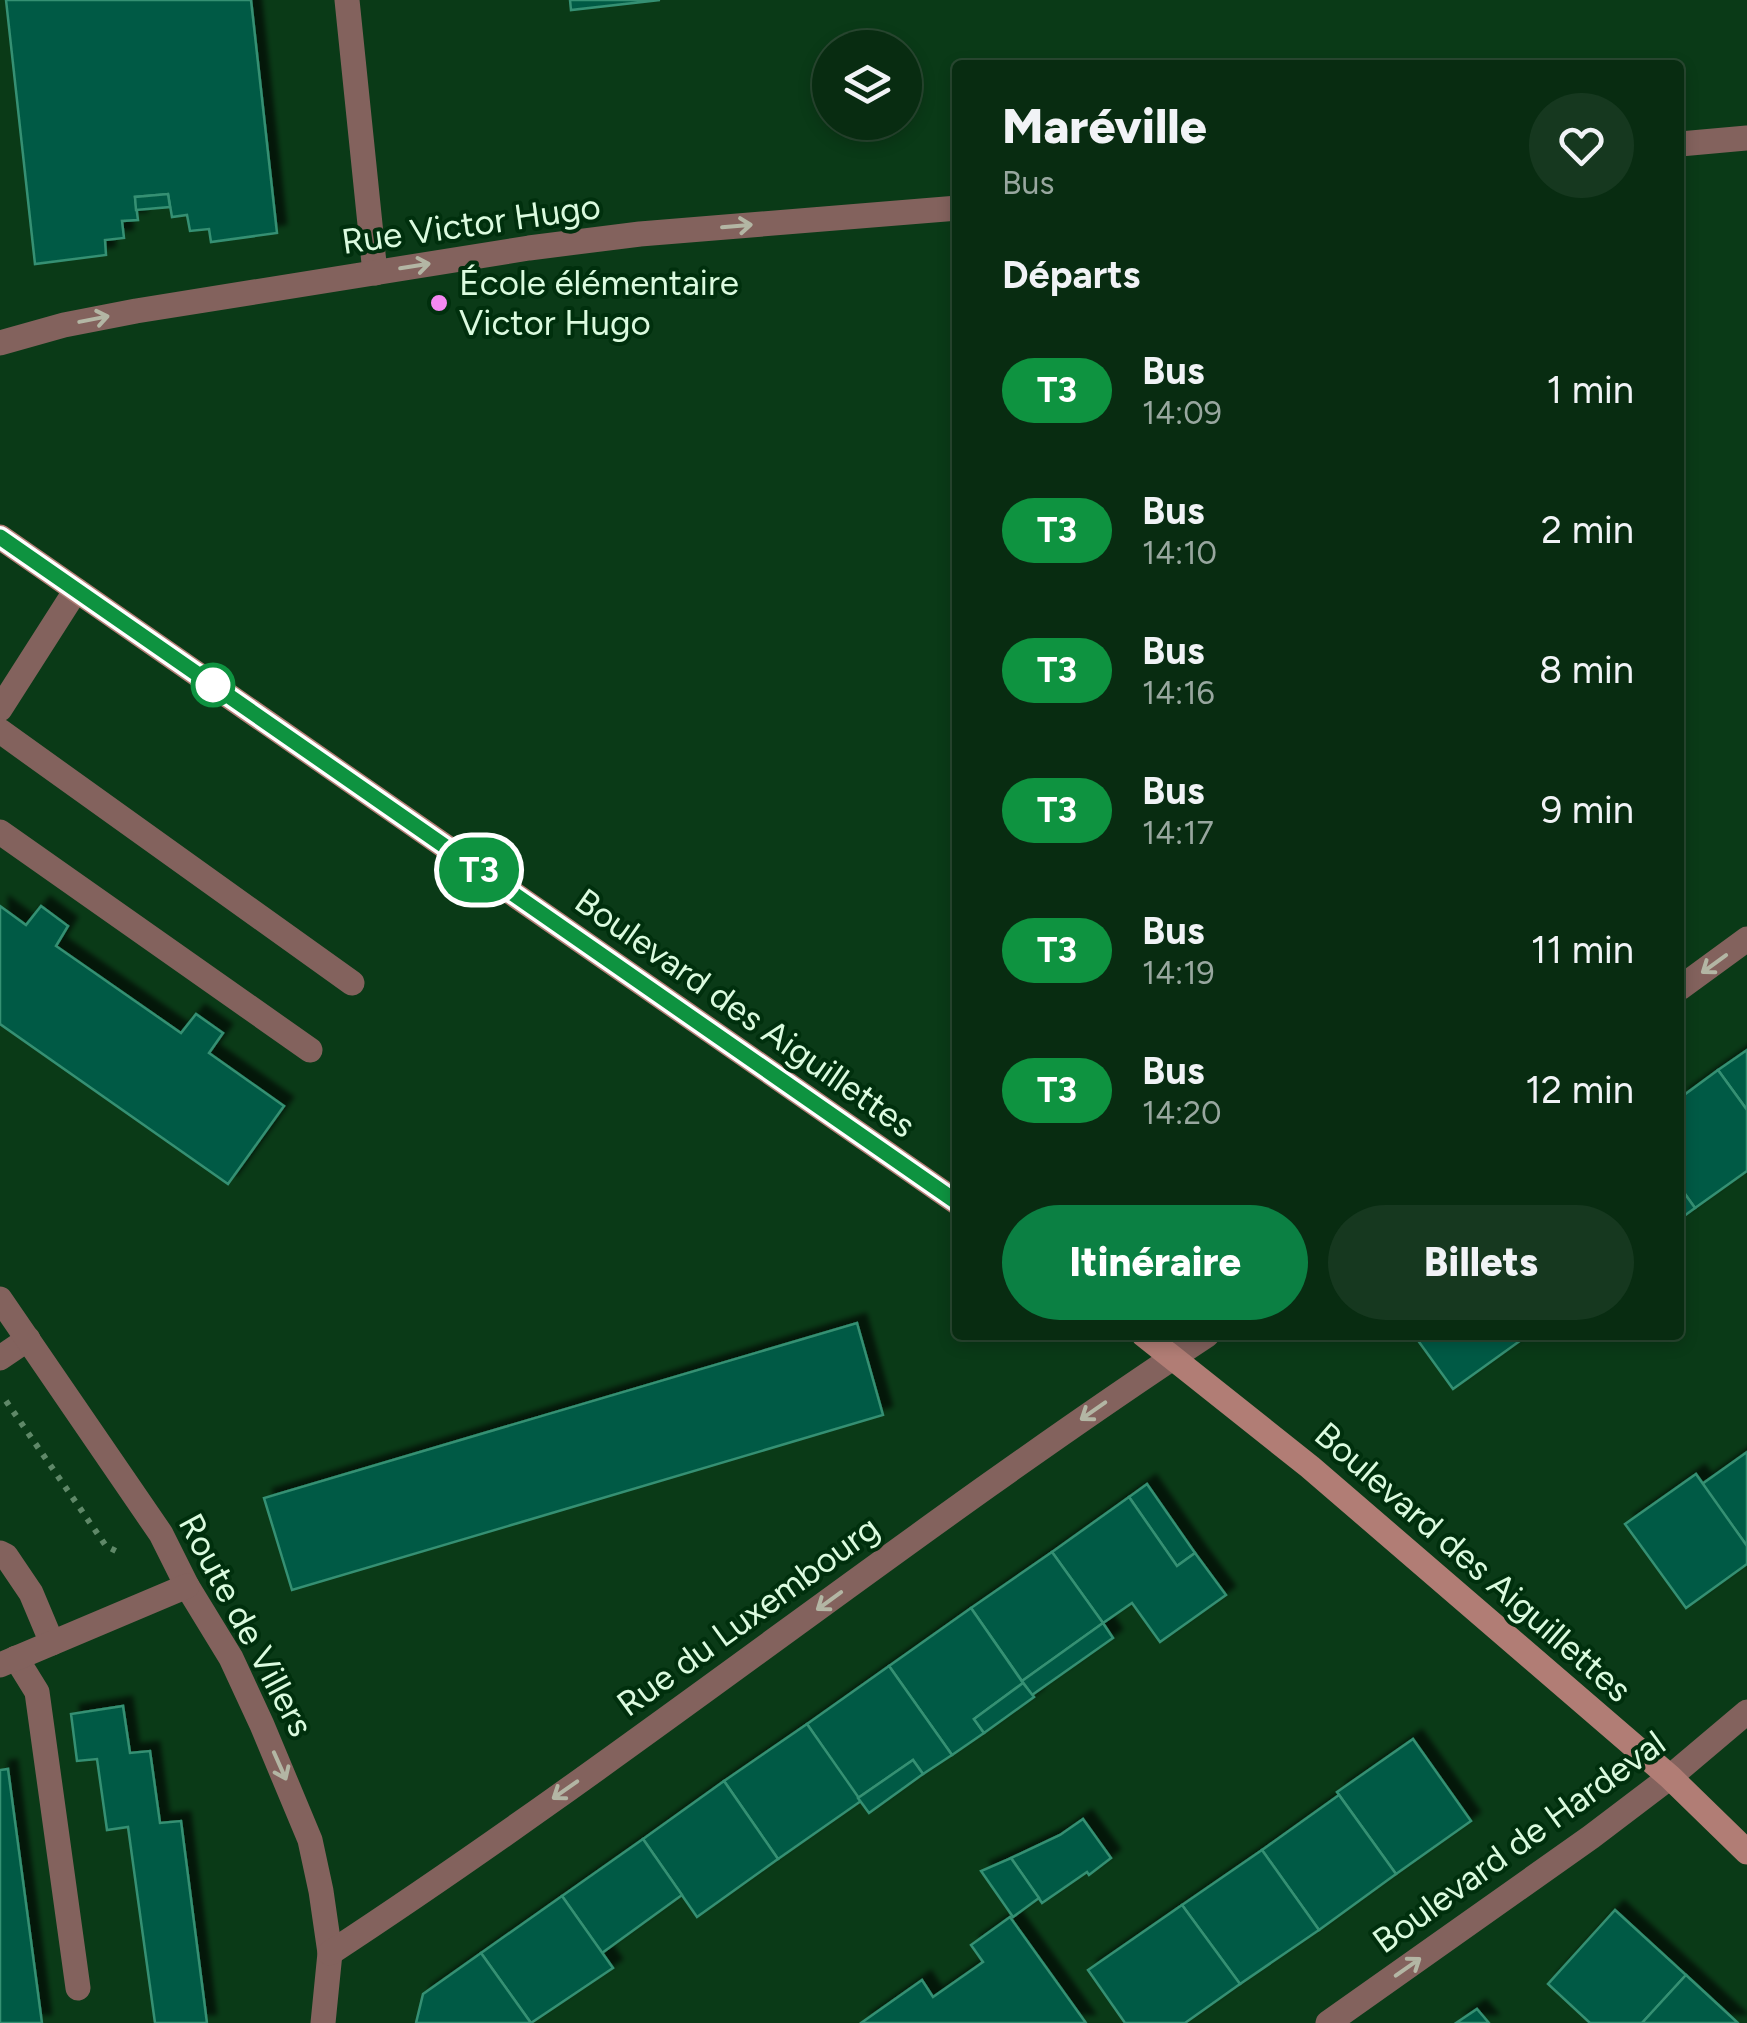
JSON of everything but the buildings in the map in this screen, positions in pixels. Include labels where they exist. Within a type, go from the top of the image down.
[{"type":"main road","name":"Boulevard des Aiguillettes","points":[[0,537],[952,1199]]},
{"type":"main road","name":"Boulevard des Aiguillettes","points":[[1151,1340],[1310,1467],[1670,1777],[1747,1852]]},
{"type":"street","points":[[347,0],[375,273]]},
{"type":"street","points":[[1684,144],[1747,138]]},
{"type":"street","name":"Rue Victor Hugo","points":[[0,343],[136,311],[640,234],[952,208]]},
{"type":"street","points":[[0,709],[76,590]]},
{"type":"street","points":[[0,730],[352,984]]},
{"type":"street","points":[[0,832],[310,1050]]},
{"type":"street","points":[[1684,985],[1747,939]]},
{"type":"street","name":"Route de Villers","points":[[0,1299],[161,1534],[231,1658],[296,1802],[310,1840],[330,1953],[323,2023]]},
{"type":"street","points":[[0,1358],[28,1339]]},
{"type":"street","name":"Rue du Luxembourg","points":[[330,1953],[1199,1340]]},
{"type":"street","points":[[0,1553],[30,1593],[52,1643]]},
{"type":"street","points":[[78,1988],[37,1692],[8,1661],[187,1586]]},
{"type":"street","name":"Boulevard de Hardeval","points":[[1328,2023],[1670,1777],[1747,1712]]},
{"type":"bus line","name":"T3","points":[[0,537],[952,1199]]},
{"type":"place","name":"École élémentaire Victor Hugo","points":[[439,303]]}]
